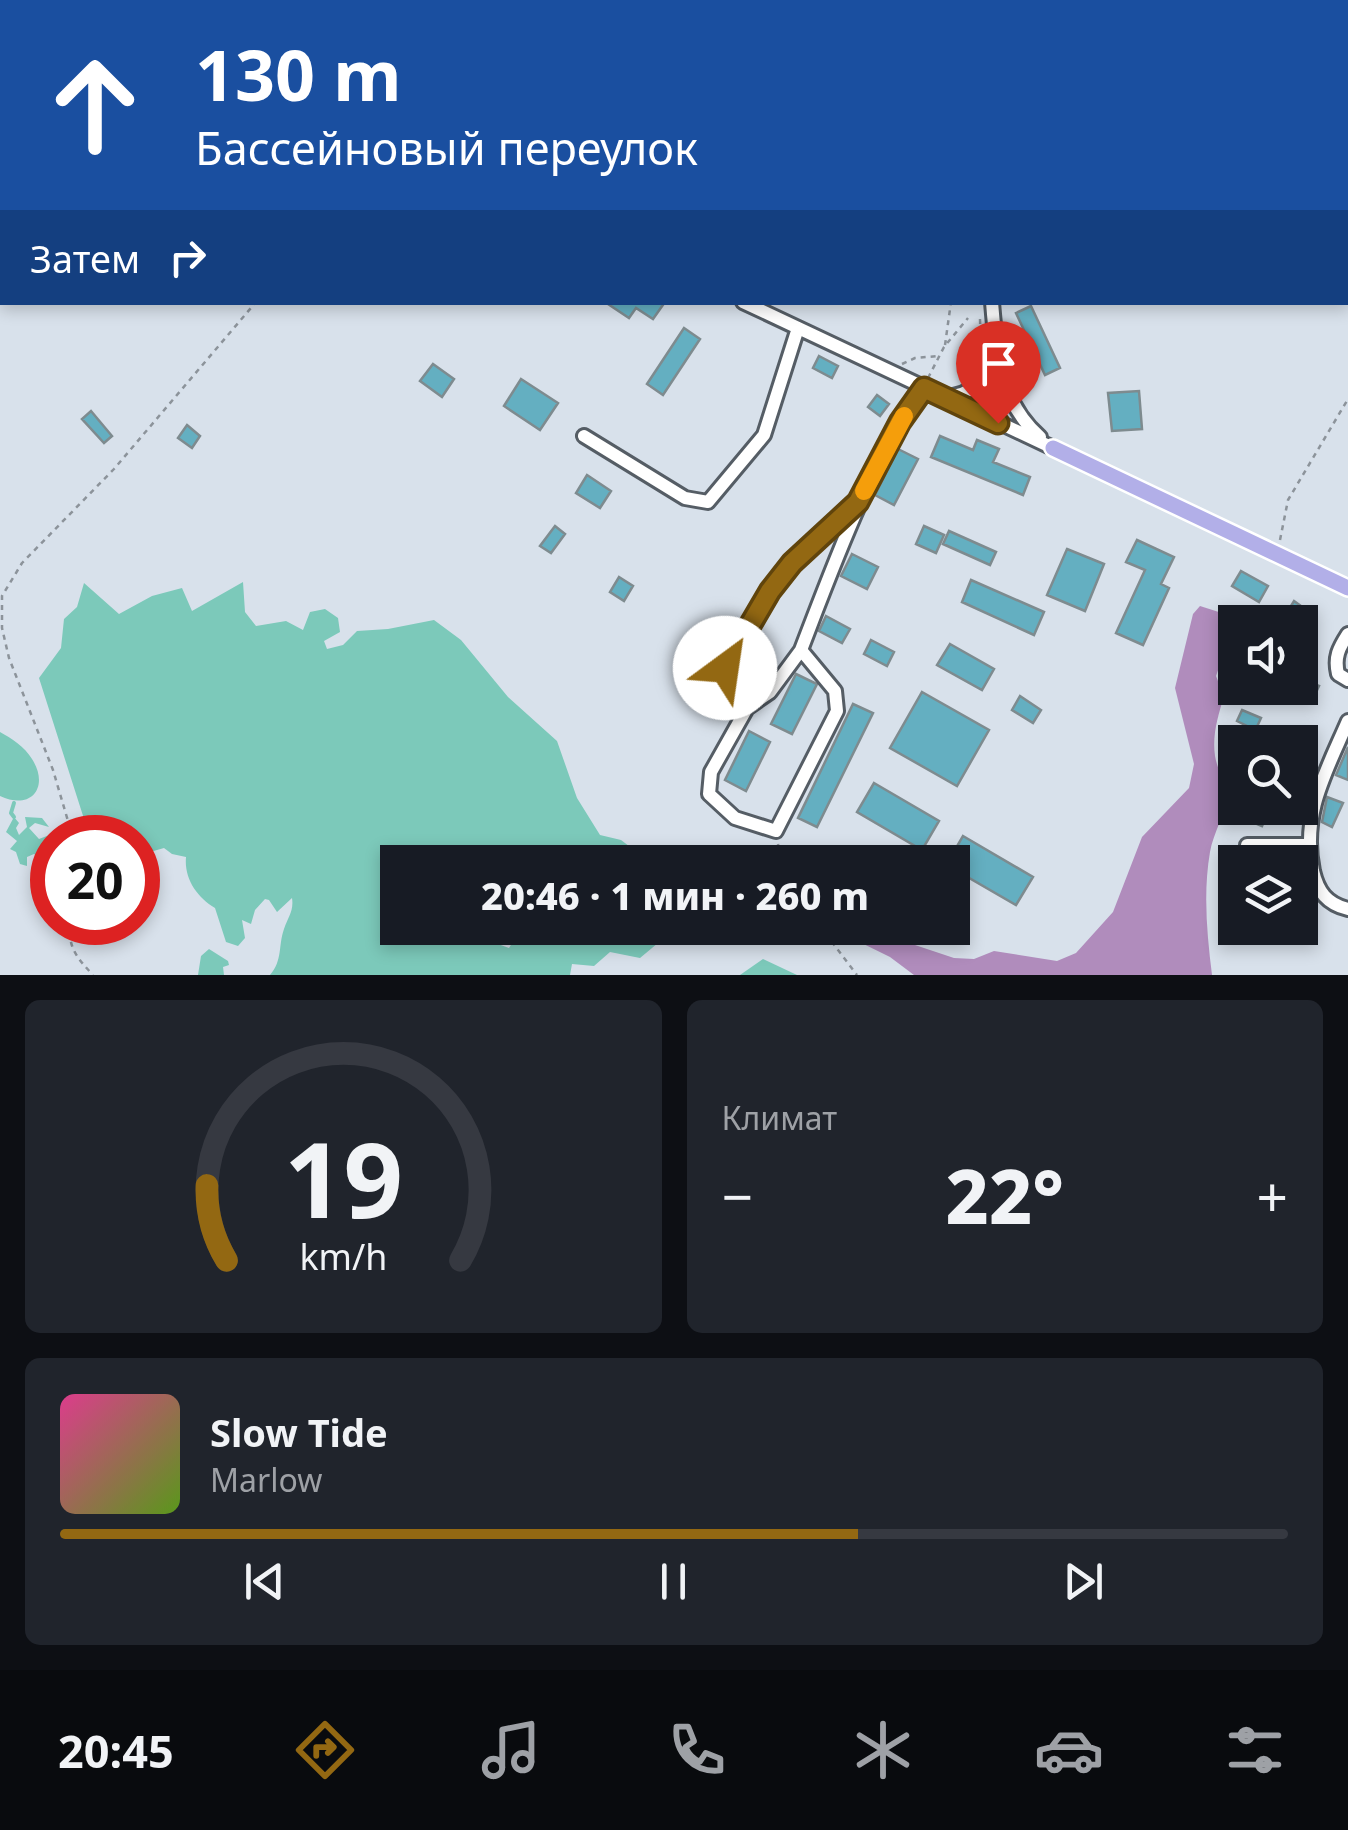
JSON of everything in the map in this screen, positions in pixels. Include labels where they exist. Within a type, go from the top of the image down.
[{"type":"main road","points":[[1054,448],[1348,588]]},
{"type":"street","points":[[748,305],[1054,448]]},
{"type":"street","points":[[992,305],[1001,374],[1020,416],[1054,448]]},
{"type":"street","points":[[584,436],[685,498],[708,502],[764,435],[798,328]]},
{"type":"street","points":[[943,397],[970,392],[990,367],[995,348]]},
{"type":"street","points":[[801,650],[836,691],[837,711],[776,831],[735,818],[709,794],[712,772],[746,708],[770,692],[801,650],[858,502],[900,422],[924,388]]},
{"type":"street","points":[[746,708],[735,701],[725,668],[770,591],[792,563],[858,502]]},
{"type":"street","points":[[1348,634],[1335,664],[1338,674],[1348,680]]},
{"type":"street","points":[[1307,845],[1316,797],[1348,720]]},
{"type":"street","points":[[1318,888],[1325,900],[1348,909]]},
{"type":"path","points":[[67,815],[54,770],[9,658],[2,628],[2,596],[22,563],[114,469],[253,305]]},
{"type":"path","points":[[944,347],[950,305]]},
{"type":"path","points":[[924,388],[944,347],[968,318]]},
{"type":"path","points":[[883,369],[915,358],[939,356]]},
{"type":"path","points":[[1278,557],[1288,500],[1348,399]]},
{"type":"path","points":[[776,831],[778,845]]},
{"type":"path","points":[[70,945],[93,975]]},
{"type":"path","points":[[835,945],[857,975]]},
{"type":"shaded area","points":[[243,582],[245,612],[256,626],[286,621],[303,630],[310,612],[325,609],[338,618],[340,632],[324,641],[327,649],[343,645],[357,631],[434,620],[461,640],[508,697],[557,741],[577,798],[600,835],[628,845],[380,845],[380,945],[656,945],[640,958],[610,952],[594,966],[572,964],[570,975],[270,975],[279,958],[292,898],[277,912],[265,899],[255,910],[251,924],[242,920],[245,938],[238,946],[226,942],[215,908],[193,887],[186,857],[160,849],[160,815],[83,815],[39,678],[61,648],[64,619],[77,607],[84,583],[119,614],[152,596],[182,588],[192,611]]},
{"type":"shaded area","points":[[1200,606],[1218,612],[1216,676],[1218,705],[1222,705],[1214,748],[1218,825],[1207,883],[1212,975],[914,975],[866,945],[915,945],[954,958],[974,959],[994,951],[1057,961],[1076,953],[1113,912],[1142,837],[1189,788],[1194,764],[1175,688],[1193,614]]},
{"type":"shaded area","points":[[0,732],[26,751],[37,769],[38,787],[28,798],[11,800],[0,796]]},
{"type":"shaded area","points":[[14,817],[19,823],[19,835],[27,827],[25,817],[30,817],[27,866],[20,864],[16,852],[10,849],[17,841],[6,832]]},
{"type":"shaded area","points":[[209,949],[228,961],[229,965],[223,967],[224,975],[198,975],[201,956]]},
{"type":"shaded area","points":[[763,959],[797,975],[740,975]]},
{"type":"building","points":[[610,305],[663,305],[653,319],[636,308],[629,318]]},
{"type":"building","points":[[1031,306],[1060,368],[1045,375],[1016,313]]},
{"type":"building","points":[[684,328],[700,339],[663,395],[647,384]]},
{"type":"building","points":[[819,356],[838,366],[832,378],[813,368]]},
{"type":"building","points":[[433,364],[454,379],[442,397],[420,381]]},
{"type":"building","points":[[521,379],[558,403],[540,430],[504,406]]},
{"type":"building","points":[[1139,391],[1142,429],[1112,431],[1108,393]]},
{"type":"building","points":[[877,395],[889,404],[880,416],[868,407]]},
{"type":"building","points":[[91,411],[112,436],[104,443],[82,419]]},
{"type":"building","points":[[187,425],[200,436],[192,448],[178,438]]},
{"type":"building","points":[[940,436],[973,450],[977,440],[999,449],[993,462],[1030,477],[1023,495],[931,457]]},
{"type":"building","points":[[898,449],[918,459],[894,505],[875,495]]},
{"type":"building","points":[[587,475],[611,491],[600,508],[576,493]]},
{"type":"building","points":[[555,526],[565,534],[551,553],[540,546]]},
{"type":"building","points":[[924,526],[944,535],[936,553],[916,544]]},
{"type":"building","points":[[949,531],[996,552],[990,565],[943,544]]},
{"type":"building","points":[[1137,540],[1174,557],[1161,584],[1169,588],[1143,645],[1116,633],[1145,570],[1126,562]]},
{"type":"building","points":[[1067,549],[1104,564],[1085,611],[1047,595]]},
{"type":"building","points":[[852,554],[878,567],[867,589],[841,576]]},
{"type":"building","points":[[1241,571],[1268,586],[1259,602],[1232,586]]},
{"type":"building","points":[[619,577],[633,586],[624,601],[610,592]]},
{"type":"building","points":[[971,580],[1044,612],[1034,635],[962,602]]},
{"type":"building","points":[[826,616],[850,629],[842,643],[819,631]]},
{"type":"building","points":[[871,640],[894,652],[887,666],[864,654]]},
{"type":"building","points":[[950,644],[994,669],[982,690],[937,665]]},
{"type":"building","points":[[748,652],[767,661],[753,690],[740,684],[737,674]]},
{"type":"building","points":[[796,674],[817,684],[792,734],[771,724]]},
{"type":"building","points":[[922,692],[989,730],[957,786],[890,748]]},
{"type":"building","points":[[1020,696],[1041,710],[1033,723],[1012,710]]},
{"type":"building","points":[[853,704],[873,713],[817,827],[798,818]]},
{"type":"building","points":[[1242,710],[1261,718],[1258,725],[1237,721]]},
{"type":"building","points":[[749,731],[770,742],[746,791],[725,780]]},
{"type":"building","points":[[1348,747],[1348,780],[1336,775]]},
{"type":"building","points":[[874,783],[939,821],[925,845],[913,845],[857,812]]},
{"type":"building","points":[[1327,797],[1343,803],[1332,827],[1322,822]]},
{"type":"building","points":[[963,836],[1033,877],[1016,905],[970,878],[970,845],[958,845]]},
{"type":"waterway","points":[[14,803],[14,817]]},
{"type":"slow traffic","points":[[864,491],[904,416]]},
{"type":"route","points":[[725,668],[770,591],[792,563],[858,502],[900,422],[924,388],[998,423]]}]
